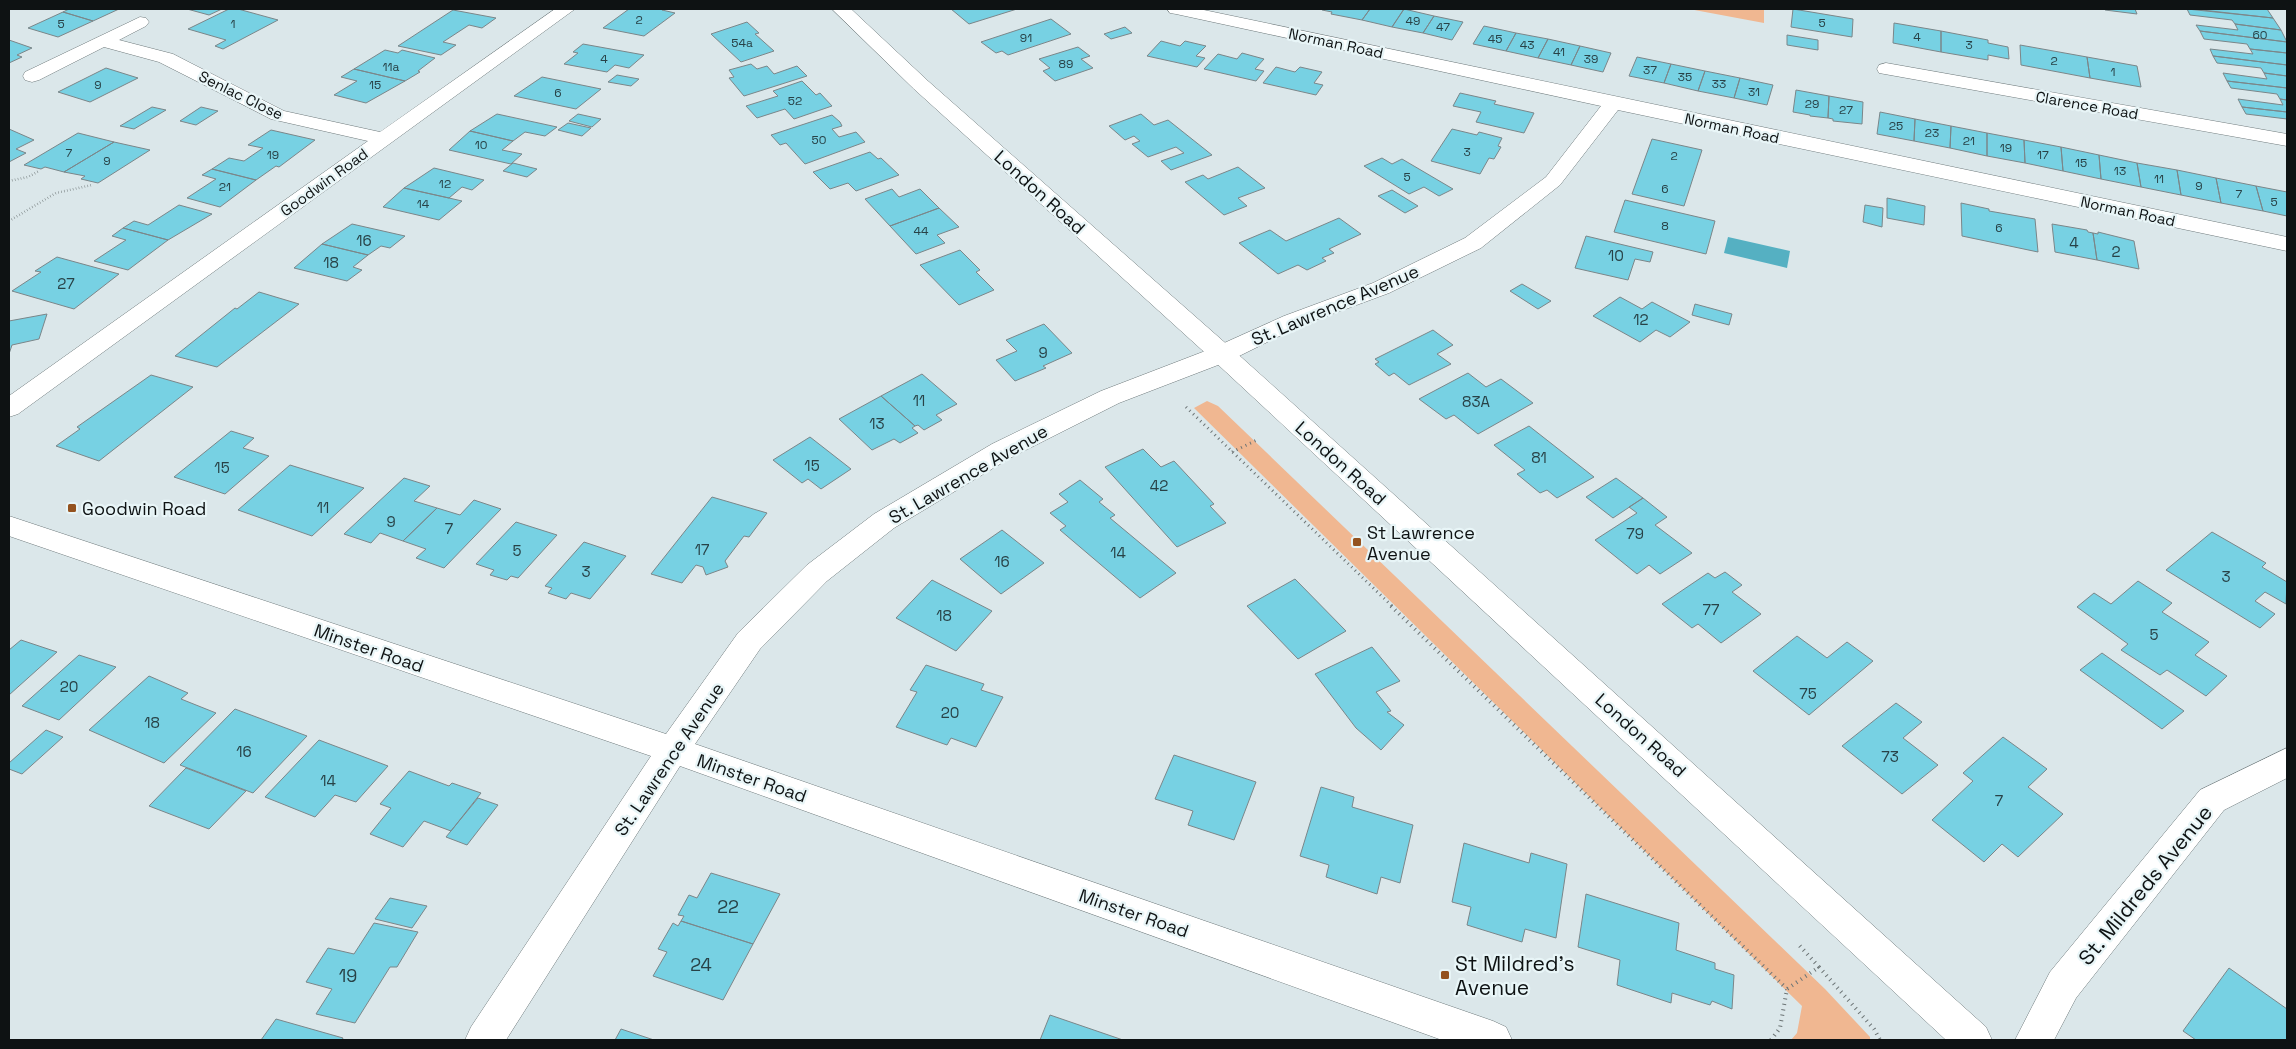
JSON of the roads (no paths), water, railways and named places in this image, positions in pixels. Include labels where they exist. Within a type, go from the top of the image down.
[{"type":"street","name":"Goodwin Road","points":[[9,408],[566,9]]},
{"type":"street","name":"London Road","points":[[840,9],[921,85],[1222,354],[1712,800],[1829,911],[1973,1040]]},
{"type":"street","name":"Norman Road","points":[[1176,9],[1613,103],[2287,244]]},
{"type":"street","points":[[32,76],[140,22]]},
{"type":"street","name":"Senlac Close","points":[[103,40],[166,58],[278,115],[383,139]]},
{"type":"street","name":"Clarence Road","points":[[1886,69],[2287,140]]},
{"type":"street","name":"St. Lawrence Avenue","points":[[484,1040],[673,750],[749,641],[817,573],[884,521],[1001,451],[1110,397],[1222,354],[1292,321],[1381,288],[1473,243],[1554,181],[1613,103]]},
{"type":"street","name":"Minster Road","points":[[9,526],[673,750],[1492,1040]]},
{"type":"street","name":"St. Mildreds Avenue","points":[[2034,1040],[2063,985],[2212,800],[2287,762]]},
{"type":"water","points":[[1728,237],[1790,251],[1787,268],[1724,253]]},
{"type":"place","name":"Goodwin Road","points":[[72,508]]},
{"type":"place","name":"St Lawrence Avenue","points":[[1357,542]]},
{"type":"place","name":"St Mildred's Avenue","points":[[1445,975]]}]
